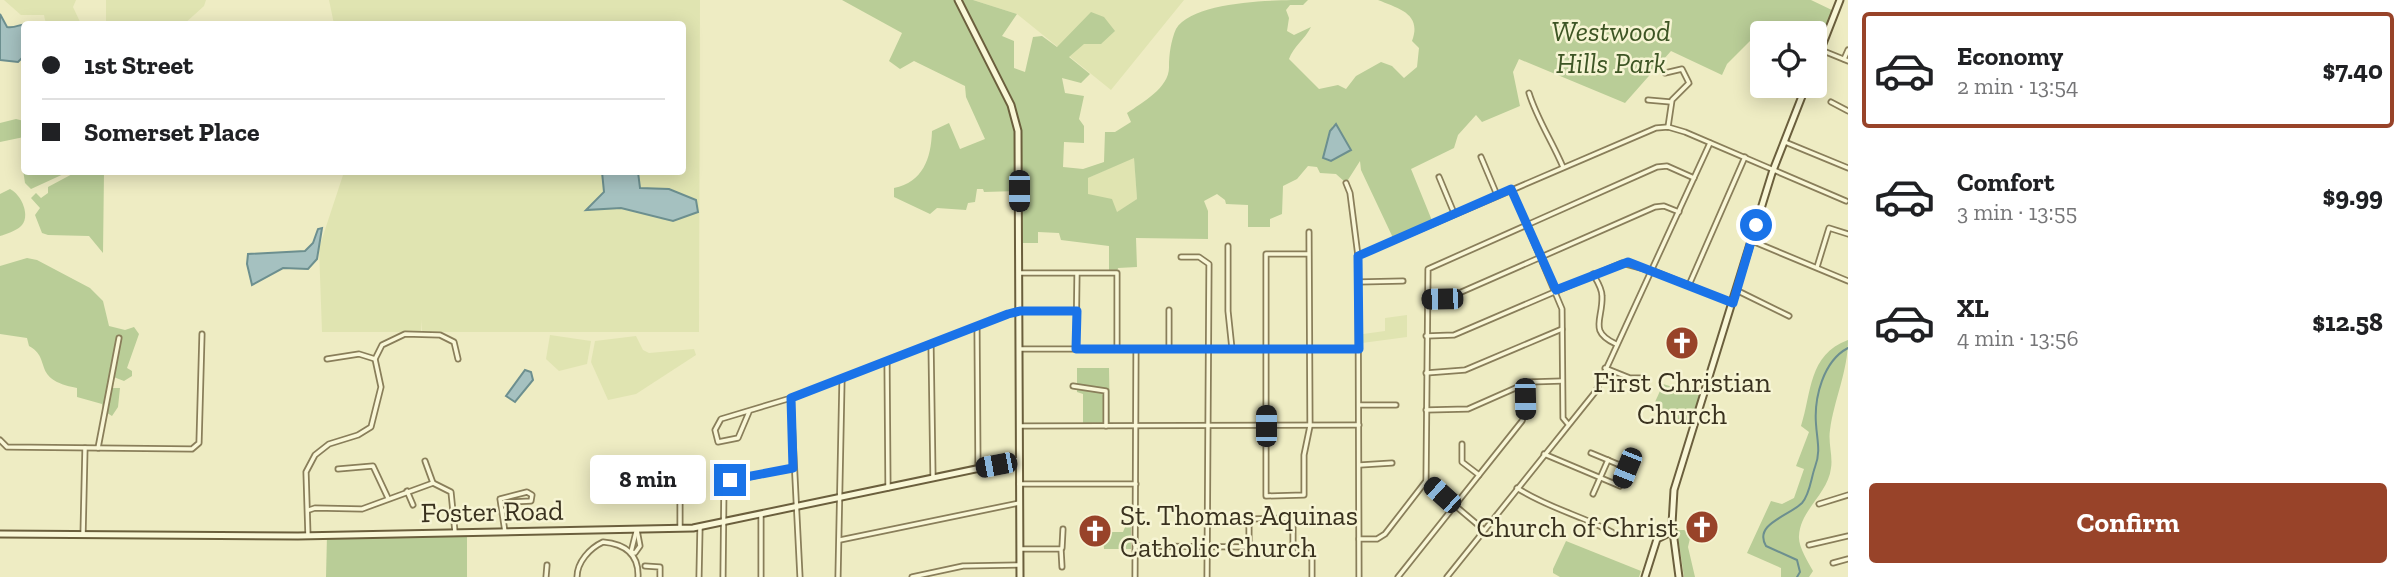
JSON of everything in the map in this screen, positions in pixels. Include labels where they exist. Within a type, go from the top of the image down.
[{"type":"main road","points":[[958,0],[1011,105],[1018,131],[1020,577]]},
{"type":"main road","points":[[1827,34],[1840,0]]},
{"type":"main road","points":[[1679,577],[1673,531],[1674,490],[1773,168],[1801,98]]},
{"type":"main road","name":"Foster Road","points":[[0,534],[308,536],[699,527],[1019,460]]},
{"type":"main road","points":[[1644,577],[1657,539],[1673,531]]},
{"type":"street","points":[[1827,52],[1846,60],[1848,50]]},
{"type":"street","points":[[1665,73],[1682,69],[1689,83],[1671,102],[1668,127]]},
{"type":"street","points":[[1529,93],[1536,117],[1546,128],[1563,167]]},
{"type":"street","points":[[1648,100],[1671,102]]},
{"type":"street","points":[[1831,102],[1848,111]]},
{"type":"street","points":[[1358,256],[1645,131],[1668,127],[1773,168],[1846,201]]},
{"type":"street","points":[[1783,141],[1848,168]]},
{"type":"street","points":[[1447,577],[1596,390],[1710,143]]},
{"type":"street","points":[[1689,285],[1745,157]]},
{"type":"street","points":[[1481,158],[1497,195]]},
{"type":"street","points":[[1359,539],[1377,539],[1385,534],[1426,481],[1425,299],[1426,274],[1430,266],[1657,167],[1667,166],[1694,178]]},
{"type":"street","points":[[1439,177],[1454,214]]},
{"type":"street","points":[[1346,183],[1350,193],[1358,256],[1359,577]]},
{"type":"street","points":[[1511,189],[1562,309],[1563,418],[1568,424]]},
{"type":"street","points":[[1425,299],[1450,297],[1655,207],[1664,206],[1679,212]]},
{"type":"street","points":[[1817,267],[1829,228],[1848,234]]},
{"type":"street","points":[[1308,254],[1266,254],[1266,496],[1304,495],[1304,455],[1310,426],[1309,232]]},
{"type":"street","points":[[1752,240],[1848,281]]},
{"type":"street","points":[[1228,246],[1228,311],[1232,349]]},
{"type":"street","points":[[1181,257],[1193,255],[1208,261],[1208,577]]},
{"type":"street","points":[[1426,336],[1454,335],[1593,274],[1628,262],[1732,303]]},
{"type":"street","points":[[1020,274],[1117,273],[1117,349]]},
{"type":"street","points":[[1076,349],[1077,274]]},
{"type":"street","points":[[1593,274],[1602,295],[1599,330],[1602,337],[1616,344]]},
{"type":"street","points":[[1358,282],[1403,281]]},
{"type":"street","points":[[1736,290],[1789,316]]},
{"type":"street","points":[[1169,310],[1169,349]]},
{"type":"street","points":[[749,412],[738,438],[718,442],[716,423],[743,410],[749,412],[791,398],[1020,311],[1077,311]]},
{"type":"street","points":[[977,327],[978,468]]},
{"type":"street","points":[[1426,373],[1465,370],[1563,328]]},
{"type":"street","points":[[0,440],[7,447],[196,447],[199,443],[202,334]]},
{"type":"street","points":[[308,536],[306,472],[315,455],[329,444],[365,432],[374,422],[382,387],[375,359],[386,341],[405,334],[440,335],[449,338],[456,346],[458,359]]},
{"type":"street","points":[[98,448],[119,338]]},
{"type":"street","points":[[932,344],[933,478]]},
{"type":"street","points":[[1020,349],[1359,349]]},
{"type":"street","points":[[1135,577],[1136,350]]},
{"type":"street","points":[[327,359],[359,354],[375,359]]},
{"type":"street","points":[[887,361],[888,488]]},
{"type":"street","points":[[1605,368],[1630,378],[1644,378]]},
{"type":"street","points":[[838,577],[842,497],[842,379]]},
{"type":"street","points":[[1426,410],[1468,409],[1525,384],[1562,381]]},
{"type":"street","points":[[1398,577],[1522,421],[1525,384]]},
{"type":"street","points":[[1073,386],[1106,391],[1106,426]]},
{"type":"street","points":[[791,398],[800,577]]},
{"type":"street","points":[[1359,405],[1396,405]]},
{"type":"street","points":[[1020,426],[1359,425]]},
{"type":"street","points":[[1462,444],[1462,462],[1479,475]]},
{"type":"street","points":[[83,535],[85,448]]},
{"type":"street","points":[[1544,454],[1620,486],[1627,468],[1591,453]]},
{"type":"street","points":[[680,460],[680,528]]},
{"type":"street","points":[[1593,494],[1608,460]]},
{"type":"street","points":[[425,461],[433,483]]},
{"type":"street","points":[[1359,464],[1392,463]]},
{"type":"street","points":[[338,469],[373,466],[388,498]]},
{"type":"street","points":[[723,577],[724,482],[793,468]]},
{"type":"street","points":[[659,479],[679,480]]},
{"type":"street","points":[[1426,481],[1484,530]]},
{"type":"street","points":[[309,510],[362,509],[433,483],[452,492],[455,532]]},
{"type":"street","points":[[1019,484],[1136,484]]},
{"type":"street","points":[[1517,488],[1545,506],[1590,520],[1612,532]]},
{"type":"street","points":[[407,491],[413,505]]},
{"type":"street","points":[[504,511],[511,502],[531,501],[532,495],[527,492],[502,497],[499,502],[504,511],[505,532]]},
{"type":"street","points":[[1819,504],[1848,495]]},
{"type":"street","points":[[841,540],[1019,503]]},
{"type":"street","points":[[761,515],[761,577]]},
{"type":"street","points":[[1136,546],[1249,547],[1249,519],[1293,518],[1293,553],[1312,553],[1312,577]]},
{"type":"street","points":[[699,527],[699,577]]},
{"type":"street","points":[[1062,567],[1063,529]]},
{"type":"street","points":[[631,552],[637,530]]},
{"type":"street","points":[[1809,545],[1848,536]]},
{"type":"street","points":[[577,577],[578,566],[601,543],[616,544],[631,552],[637,562],[638,577]]},
{"type":"street","points":[[1020,549],[1061,549]]},
{"type":"street","points":[[1833,562],[1848,559]]},
{"type":"street","points":[[546,577],[547,565]]},
{"type":"street","points":[[912,577],[963,566],[1020,565]]},
{"type":"street","points":[[645,566],[660,567],[660,577]]},
{"type":"street","points":[[942,570],[943,577]]},
{"type":"green space","points":[[4,0],[76,0],[73,7],[80,21],[45,21],[44,15],[21,15]]},
{"type":"green space","points":[[106,0],[206,0],[204,6],[187,21],[106,21]]},
{"type":"green space","points":[[329,0],[700,0],[699,332],[422,332],[421,320],[421,332],[322,332],[319,248],[343,175],[686,175],[686,21],[333,21]]},
{"type":"green space","name":"Westwood Hills Park","points":[[842,0],[973,0],[1017,14],[1002,36],[1014,41],[1014,68],[1025,72],[1033,37],[1042,36],[1057,47],[1091,12],[1104,17],[1115,31],[1101,44],[1084,44],[1069,57],[1090,74],[1081,83],[1062,78],[1065,93],[1084,96],[1079,119],[1084,126],[1084,143],[1064,142],[1063,167],[1083,169],[1104,162],[1105,132],[1115,132],[1131,122],[1127,113],[1148,99],[1165,81],[1176,29],[1185,19],[1217,7],[1308,0],[1303,5],[1290,5],[1286,10],[1289,18],[1287,31],[1294,35],[1311,27],[1289,59],[1319,89],[1338,85],[1346,89],[1356,76],[1381,62],[1392,66],[1404,78],[1417,67],[1419,48],[1412,41],[1414,24],[1401,10],[1378,0],[1811,0],[1836,12],[1827,31],[1827,21],[1750,21],[1750,41],[1727,64],[1722,75],[1671,51],[1625,103],[1519,59],[1513,72],[1520,106],[1482,122],[1476,115],[1458,135],[1454,148],[1411,169],[1433,223],[1394,240],[1361,170],[1360,161],[1346,183],[1336,174],[1320,173],[1317,167],[1308,166],[1297,179],[1283,186],[1282,214],[1270,219],[1270,227],[1248,227],[1248,205],[1226,204],[1217,194],[1204,201],[1208,211],[1208,239],[1136,238],[1137,267],[1118,268],[1117,273],[1109,273],[1109,246],[1061,240],[1059,233],[1038,232],[1038,243],[1020,243],[1019,191],[984,192],[983,189],[977,189],[975,202],[968,203],[966,210],[937,208],[930,214],[894,197],[894,188],[919,175],[930,151],[932,131],[949,123],[960,149],[985,139],[966,97],[965,86],[914,61],[900,69],[889,61],[902,33]],"holes":[[[1333,125],[1351,151],[1323,158]],[[1134,158],[1137,199],[1117,212],[1112,199],[1088,194],[1088,178]]]},
{"type":"green space","points":[[973,0],[1184,0],[1111,90],[1017,14]]},
{"type":"green space","points":[[21,120],[21,138],[0,142],[0,123]]},
{"type":"green space","points":[[1134,157],[1137,199],[1116,213],[1088,194],[1088,178]]},
{"type":"green space","points":[[24,175],[61,175],[31,189],[25,183]]},
{"type":"green space","points":[[70,175],[104,175],[103,253],[89,236],[42,233],[35,215],[40,208],[31,198],[36,193],[41,198],[48,193],[48,187]]},
{"type":"green space","points":[[10,189],[24,206],[25,218],[20,227],[0,236],[0,194]]},
{"type":"green space","points":[[27,258],[37,260],[90,288],[103,301],[109,326],[125,330],[134,327],[139,334],[127,368],[132,371],[132,376],[124,381],[111,376],[110,388],[120,388],[118,407],[112,416],[104,411],[102,404],[77,397],[77,388],[62,384],[47,374],[40,357],[29,346],[27,338],[0,334],[0,266]]},
{"type":"green space","points":[[1407,315],[1407,337],[1362,343],[1363,334],[1385,331],[1385,318]]},
{"type":"green space","points":[[550,335],[591,341],[587,364],[559,371],[546,359]]},
{"type":"green space","points":[[636,336],[643,350],[649,353],[694,349],[696,355],[636,394],[608,400],[591,362],[595,341]]},
{"type":"green space","points":[[1848,340],[1846,363],[1830,430],[1829,477],[1804,518],[1799,536],[1813,571],[1809,577],[1781,577],[1781,568],[1747,553],[1771,501],[1782,504],[1794,498],[1804,469],[1796,466],[1809,432],[1801,426],[1814,376],[1825,355]]},
{"type":"green space","points":[[1077,368],[1109,368],[1110,426],[1083,426],[1083,394],[1077,392]]},
{"type":"green space","points":[[1663,384],[1702,396],[1693,425],[1652,409]]},
{"type":"green space","points":[[1128,520],[1131,520],[1131,549],[1104,549],[1102,523],[1108,522],[1108,532],[1123,532]]},
{"type":"green space","points":[[1677,530],[1691,534],[1688,547],[1695,577],[1684,577]]},
{"type":"green space","points":[[455,532],[467,537],[467,577],[326,577],[327,535]]},
{"type":"green space","points":[[1566,541],[1641,571],[1639,577],[1560,577],[1553,573],[1553,569]]},
{"type":"water","points":[[0,14],[7,27],[21,25],[21,59],[18,62],[0,60]]},
{"type":"water","points":[[1336,124],[1351,150],[1331,161],[1323,158],[1330,131]]},
{"type":"water","points":[[602,175],[638,175],[640,188],[669,189],[696,200],[698,212],[673,221],[621,208],[586,210],[604,192]]},
{"type":"water","points":[[322,228],[317,259],[308,269],[283,268],[252,285],[247,264],[248,254],[305,251],[313,243],[318,229]]},
{"type":"water","points":[[525,370],[531,372],[533,380],[515,402],[506,396]]},
{"type":"waterway","points":[[1797,577],[1800,572],[1797,560],[1766,546],[1764,532],[1774,521],[1802,503],[1807,495],[1818,456],[1816,414],[1822,381],[1832,362],[1848,348]]},
{"type":"place","name":"First Christian Church","points":[[1682,343]]},
{"type":"place","name":"Church of Christ","points":[[1702,527]]},
{"type":"place","name":"St. Thomas Aquinas Catholic Church","points":[[1095,531]]},
{"type":"route","points":[[730,480],[793,468],[791,398],[1020,311],[1077,311],[1076,349],[1359,349],[1358,256],[1511,189],[1556,290],[1628,262],[1733,303],[1756,225]]}]
